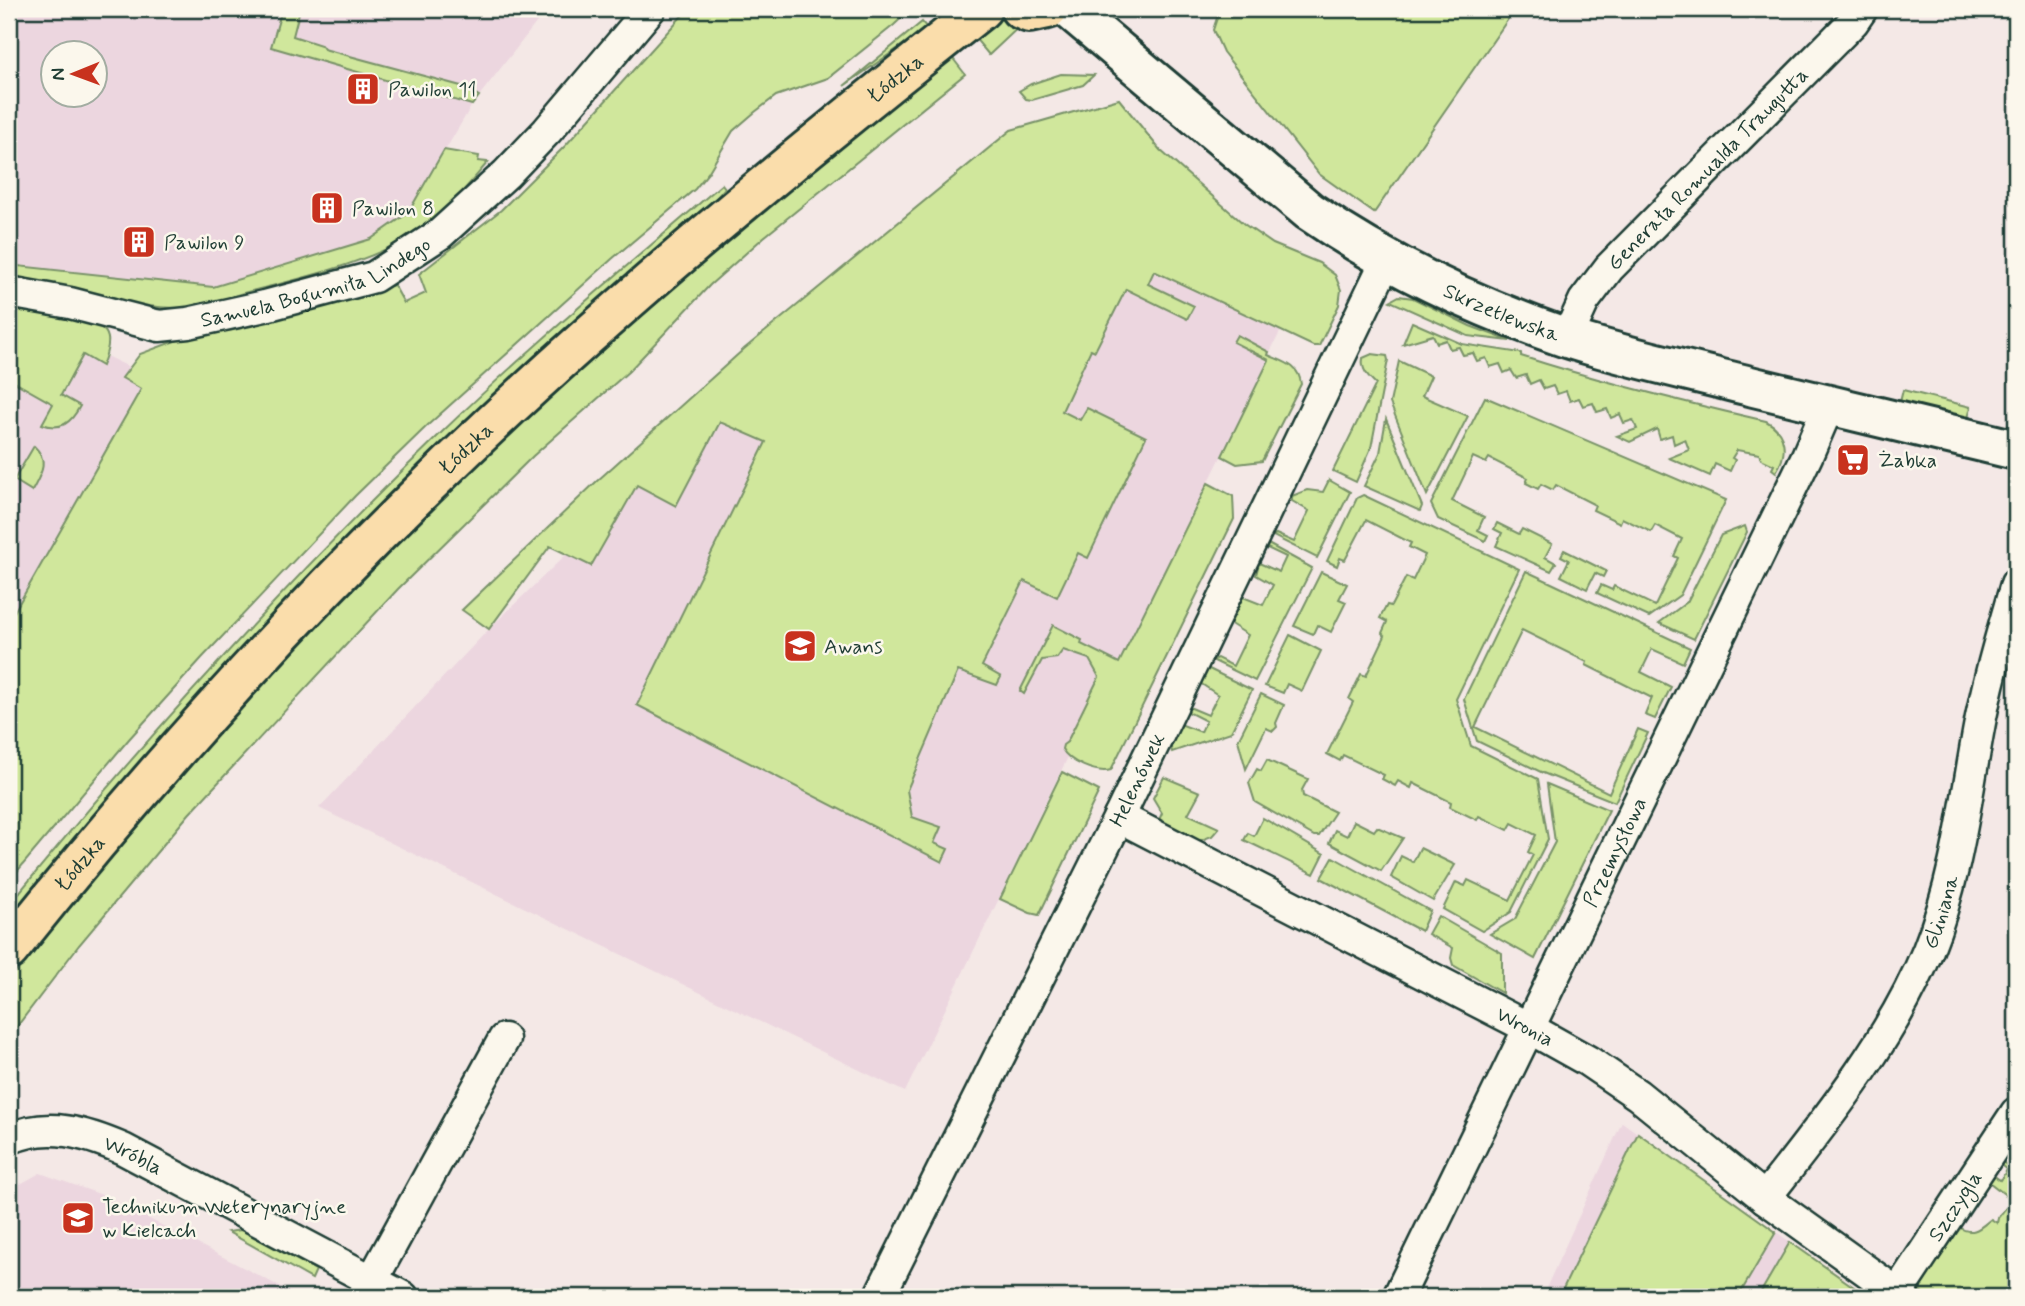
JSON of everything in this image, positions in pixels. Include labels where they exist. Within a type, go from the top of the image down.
[{"type":"main road","name":"Łódzka","points":[[9,950],[106,833],[234,687],[300,615],[425,488],[576,347],[657,276],[982,9]]},
{"type":"main road","points":[[1020,9],[1028,12],[1048,9]]},
{"type":"street","name":"Samuela Bogumiła Lindego","points":[[9,292],[70,303],[159,326],[188,323],[265,306],[374,277],[440,234],[506,174],[547,131],[650,9]]},
{"type":"street","name":"Skrzetlewska","points":[[1069,9],[1309,211],[1387,260],[1483,306],[1567,338],[2016,450]]},
{"type":"street","name":"Generała Romualda Traugutta","points":[[1567,338],[1584,301],[1609,268],[1853,22],[1862,9]]},
{"type":"street","name":"Helenówek","points":[[879,1297],[1119,817],[1387,260]]},
{"type":"street","name":"Przemysłowa","points":[[1398,1297],[1807,456],[1829,405]]},
{"type":"street","name":"Gliniana","points":[[1765,1198],[1848,1089],[1902,1002],[1928,950],[1941,914],[1954,863],[1984,703],[2016,584]]},
{"type":"street","name":"Wronia","points":[[1119,817],[1530,1028],[1588,1061],[1638,1095],[1765,1198],[1900,1295]]},
{"type":"street","points":[[367,1289],[504,1039]]},
{"type":"street","name":"Szczygla","points":[[1900,1295],[2016,1113]]},
{"type":"street","name":"Wróbla","points":[[9,1139],[42,1130],[75,1131],[123,1149],[367,1289],[403,1297]]},
{"type":"shaded area","points":[[9,9],[547,9],[472,105],[408,213],[371,239],[213,287],[9,265]]},
{"type":"shaded area","name":"Awans","points":[[1079,186],[1287,318],[1267,358],[1269,360],[1119,663],[1116,662],[1059,775],[905,1092],[319,808],[489,629],[852,278]]},
{"type":"shaded area","points":[[9,317],[107,345],[106,356],[129,367],[138,359],[264,327],[9,764]]},
{"type":"shaded area","points":[[1622,1122],[1790,1242],[1868,1297],[1542,1297]]},
{"type":"shaded area","name":"Technikum Weterynaryjne w Kielcach","points":[[40,1173],[105,1196],[300,1297],[9,1297],[9,1196],[15,1187]]},
{"type":"green space","points":[[282,9],[300,9],[293,36],[321,45],[324,49],[461,86],[479,96],[472,105],[271,47]]},
{"type":"green space","points":[[688,9],[911,9],[828,78],[776,96],[755,112],[733,131],[708,173],[695,189],[612,259],[428,425],[355,496],[202,658],[129,739],[9,881],[9,621],[141,389],[122,378],[140,354],[191,335],[233,330],[394,285],[404,303],[426,293],[419,274],[501,210],[565,146]]},
{"type":"green space","points":[[1220,9],[1515,9],[1374,213],[1319,174],[1223,52],[1213,30]]},
{"type":"green space","points":[[1013,13],[1022,24],[989,55],[974,37],[992,22]]},
{"type":"green space","points":[[922,22],[927,28],[844,86]]},
{"type":"green space","points":[[951,56],[965,74],[764,237],[710,285],[629,371],[533,456],[398,589],[189,814],[79,945],[9,1037],[9,980],[17,969],[146,812],[355,584],[544,401],[718,248]]},
{"type":"green space","points":[[1061,74],[1094,75],[1083,85],[1032,100],[1026,99],[1019,91],[1031,84]]},
{"type":"green space","points":[[1119,99],[1160,150],[1244,224],[1273,244],[1319,263],[1335,275],[1341,290],[1339,305],[1319,346],[1313,346],[1154,271],[1148,284],[1194,306],[1187,319],[1126,289],[1095,351],[1091,349],[1062,411],[1080,420],[1087,408],[1146,437],[1088,558],[1078,553],[1057,597],[1024,581],[982,666],[1001,677],[997,685],[958,671],[907,790],[912,817],[941,827],[934,843],[948,849],[942,862],[637,705],[766,442],[720,422],[676,506],[637,485],[591,566],[550,546],[489,629],[462,610],[597,481],[744,349],[1011,130]]},
{"type":"green space","points":[[444,150],[479,156],[478,161],[488,162],[425,227],[361,260],[311,275],[193,307],[177,308],[135,304],[9,277],[9,265],[213,287],[371,239],[408,213]]},
{"type":"green space","points":[[722,184],[725,188],[704,212],[9,922],[9,905],[60,843],[164,722],[328,546],[441,433],[510,369]]},
{"type":"green space","points":[[1399,296],[1413,298],[1470,326],[1510,341],[1468,336],[1390,301]]},
{"type":"green space","points":[[9,307],[86,321],[106,332],[108,344],[102,366],[83,355],[61,395],[80,406],[65,424],[55,427],[42,424],[53,404],[9,379]]},
{"type":"green space","points":[[1412,322],[1462,344],[1521,353],[1521,356],[1612,383],[1766,421],[1782,437],[1784,450],[1780,465],[1776,472],[1772,469],[1774,465],[1761,459],[1759,454],[1737,450],[1732,458],[1735,460],[1730,471],[1715,464],[1710,476],[1669,458],[1689,450],[1685,439],[1674,444],[1672,435],[1660,439],[1657,429],[1630,442],[1617,436],[1637,429],[1633,420],[1624,423],[1620,414],[1611,418],[1607,409],[1597,412],[1593,403],[1583,406],[1579,398],[1570,401],[1566,391],[1557,394],[1553,386],[1544,389],[1539,380],[1530,384],[1526,375],[1516,378],[1511,370],[1504,373],[1500,364],[1490,367],[1486,358],[1477,361],[1473,353],[1463,355],[1459,347],[1450,349],[1446,340],[1437,343],[1433,335],[1403,344]]},
{"type":"green space","points":[[1237,335],[1294,368],[1301,384],[1262,461],[1237,464],[1222,456],[1269,360],[1233,342]]},
{"type":"green space","points":[[1372,354],[1387,356],[1388,360],[1371,448],[1356,482],[1333,471],[1376,384],[1363,366],[1363,358]]},
{"type":"green space","points":[[1399,361],[1431,376],[1422,396],[1468,416],[1427,495],[1390,403]]},
{"type":"green space","points":[[1903,390],[1971,407],[1968,418],[1900,402]]},
{"type":"green space","points":[[1485,397],[1726,500],[1680,595],[1649,617],[1597,593],[1601,585],[1612,590],[1614,586],[1655,606],[1678,558],[1674,556],[1682,539],[1655,525],[1651,532],[1622,518],[1620,523],[1593,510],[1595,505],[1556,485],[1553,490],[1541,484],[1538,489],[1526,483],[1528,478],[1489,458],[1486,463],[1473,457],[1452,501],[1484,517],[1478,530],[1488,535],[1485,541],[1438,519],[1431,504]]},
{"type":"green space","points":[[1386,419],[1422,506],[1420,511],[1364,486],[1380,453]]},
{"type":"green space","points":[[34,446],[43,462],[32,491],[14,480]]},
{"type":"green space","points":[[1329,480],[1350,492],[1317,558],[1273,536],[1276,534],[1294,542],[1309,511],[1292,501],[1292,496],[1307,490],[1323,492]]},
{"type":"green space","points":[[1208,483],[1233,496],[1234,519],[1111,770],[1084,766],[1070,758],[1062,749],[1099,677],[1089,659],[1063,650],[1057,658],[1042,660],[1024,694],[1020,691],[1053,625],[1082,640],[1081,644],[1119,663]]},
{"type":"green space","points":[[1363,495],[1519,569],[1456,699],[1471,746],[1538,779],[1548,839],[1511,912],[1482,931],[1443,909],[1456,882],[1465,886],[1468,880],[1510,900],[1533,855],[1528,852],[1536,835],[1512,823],[1508,830],[1479,816],[1477,820],[1450,807],[1451,802],[1413,783],[1411,788],[1398,781],[1395,786],[1382,779],[1384,775],[1343,755],[1340,761],[1327,754],[1353,702],[1349,699],[1361,674],[1366,676],[1385,636],[1382,633],[1387,622],[1380,618],[1387,605],[1391,606],[1406,577],[1413,580],[1425,555],[1409,547],[1411,543],[1366,520],[1345,560],[1340,558],[1337,566],[1327,561],[1357,498]]},
{"type":"green space","points":[[1497,523],[1519,534],[1522,529],[1552,544],[1545,557],[1556,563],[1551,571],[1496,546],[1502,533],[1494,529]]},
{"type":"green space","points":[[1745,526],[1747,532],[1694,639],[1659,623],[1687,602],[1721,535]]},
{"type":"green space","points":[[1268,544],[1312,568],[1255,681],[1212,660],[1217,658],[1233,666],[1248,635],[1229,623],[1243,597],[1263,605],[1273,585],[1256,575],[1259,563],[1279,572],[1286,557],[1267,548]]},
{"type":"green space","points":[[1564,550],[1606,571],[1603,577],[1595,573],[1587,589],[1561,576],[1569,560],[1561,556]]},
{"type":"green space","points":[[1526,571],[1690,648],[1683,663],[1652,649],[1641,672],[1671,687],[1655,719],[1645,715],[1652,698],[1522,630],[1475,727],[1609,793],[1638,729],[1648,733],[1615,802],[1543,773],[1477,741],[1464,699]]},
{"type":"green space","points":[[1321,572],[1347,584],[1339,599],[1346,602],[1331,632],[1317,625],[1313,634],[1294,626]]},
{"type":"green space","points":[[1290,635],[1321,651],[1302,691],[1287,684],[1283,693],[1265,686]]},
{"type":"green space","points":[[1207,668],[1252,690],[1231,732],[1172,752],[1170,744],[1180,724],[1201,732],[1206,721],[1188,712],[1189,707],[1208,715],[1218,695],[1200,683]]},
{"type":"green space","points":[[1261,694],[1284,705],[1276,723],[1277,727],[1273,731],[1266,728],[1246,769],[1238,740]]},
{"type":"green space","points":[[1267,760],[1308,779],[1302,790],[1303,796],[1335,812],[1319,836],[1314,836],[1255,802],[1249,783],[1257,769],[1261,771]]},
{"type":"green space","points":[[1062,772],[1099,791],[1039,915],[1000,899]]},
{"type":"green space","points":[[1164,777],[1200,792],[1188,814],[1219,828],[1212,836],[1199,841],[1159,820],[1162,813],[1153,798]]},
{"type":"green space","points":[[1547,784],[1609,810],[1535,959],[1490,934],[1515,919],[1555,842]]},
{"type":"green space","points":[[1263,818],[1324,854],[1314,874],[1244,840],[1248,833],[1254,836]]},
{"type":"green space","points":[[1354,821],[1374,831],[1377,827],[1403,838],[1381,871],[1329,843],[1335,830],[1347,836]]},
{"type":"green space","points":[[1420,848],[1455,865],[1433,901],[1391,877],[1401,856],[1413,862]]},
{"type":"green space","points":[[1333,857],[1430,911],[1421,931],[1321,878]]},
{"type":"green space","points":[[1438,916],[1502,953],[1502,993],[1453,965],[1453,948],[1428,934]]},
{"type":"green space","points":[[1638,1133],[1776,1232],[1738,1297],[1559,1297]]},
{"type":"green space","points":[[1996,1156],[2016,1173],[2016,1297],[1927,1297],[1919,1290],[1919,1280],[1958,1227],[1972,1231],[1991,1219],[1997,1223],[2012,1200],[1985,1179],[1986,1170],[2000,1180],[2007,1170],[1993,1159]]},
{"type":"green space","points":[[241,1230],[316,1270],[312,1279],[228,1232]]},
{"type":"green space","points":[[1790,1242],[1868,1297],[1758,1297]]},
{"type":"place","name":"Pawilon 11","points":[[363,89]]},
{"type":"place","name":"Pawilon 8","points":[[327,208]]},
{"type":"place","name":"Pawilon 9","points":[[139,242]]},
{"type":"place","name":"Żabka","points":[[1853,460]]},
{"type":"place","name":"Awans","points":[[800,646]]},
{"type":"place","name":"Technikum Weterynaryjne w Kielcach","points":[[78,1218]]}]
